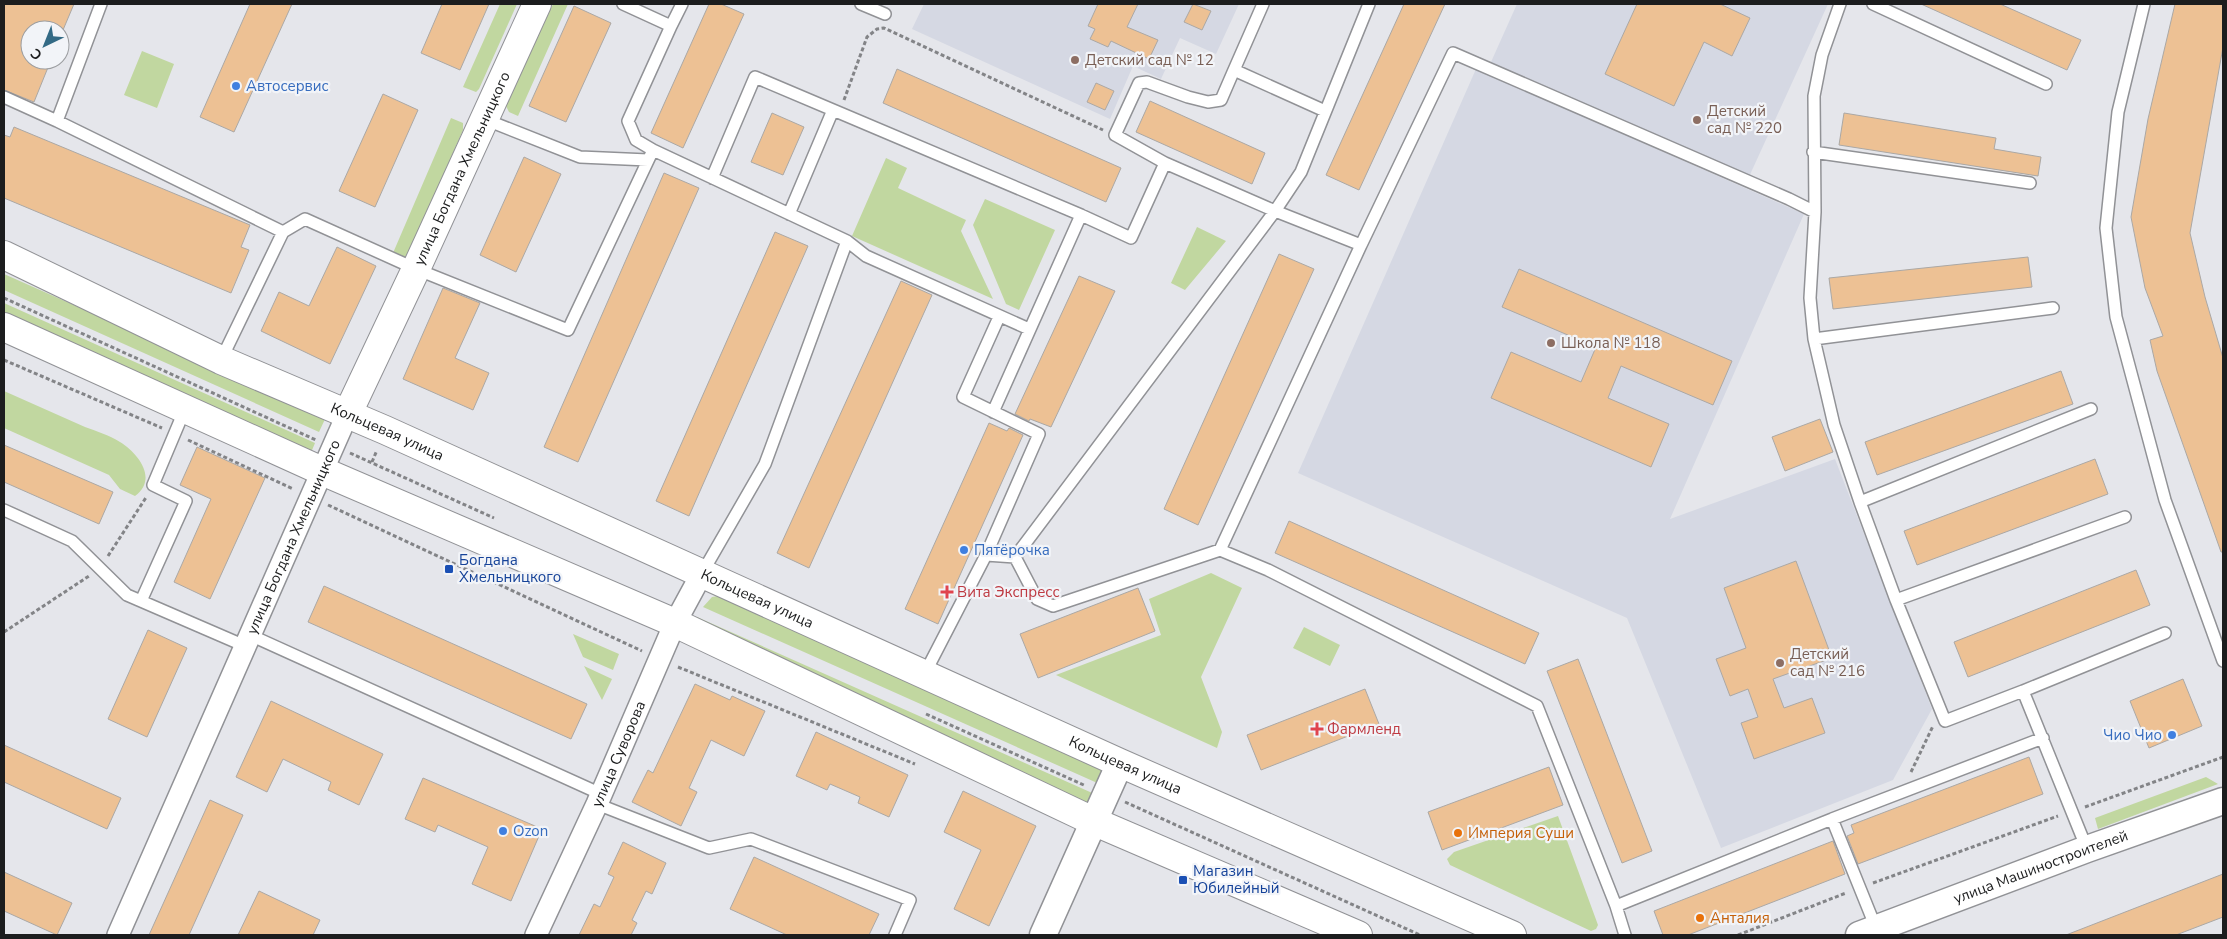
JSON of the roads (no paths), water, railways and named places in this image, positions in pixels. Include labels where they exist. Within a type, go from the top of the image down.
[{"type":"main road","name":"улица Богдана Хмельницкого","points":[[347,415],[537,4]]},
{"type":"main road","name":"Кольцевая улица","points":[[4,255],[221,360],[385,430],[1120,763],[1512,935]]},
{"type":"main road","points":[[4,327],[322,471],[362,486],[675,623],[1095,822],[1358,935]]},
{"type":"street","name":"улица Богдана Хмельницкого","points":[[118,935],[347,415]]},
{"type":"street","name":"улица Суворова","points":[[536,935],[599,799],[675,623],[701,574]]},
{"type":"street","points":[[1043,935],[1120,763]]},
{"type":"street","name":"улица Машиностроителей","points":[[1867,932],[2087,849],[2223,802]]},
{"type":"lane","points":[[57,121],[101,4]]},
{"type":"lane","points":[[624,4],[671,26]]},
{"type":"lane","points":[[651,155],[636,140],[628,121],[682,4]]},
{"type":"lane","points":[[862,4],[885,14]]},
{"type":"lane","points":[[1263,4],[1221,100],[1208,102],[1147,82],[1139,83],[1115,136],[1165,163],[1275,212],[1361,245]]},
{"type":"lane","points":[[1015,557],[1275,212],[1301,172],[1369,4]]},
{"type":"lane","points":[[1840,4],[1822,55],[1814,96],[1815,212],[1810,298],[1814,339],[1834,425],[1860,502],[1896,600],[1945,721],[2165,633]]},
{"type":"lane","points":[[1873,4],[2046,84]]},
{"type":"lane","points":[[2142,5],[2118,112],[2106,228],[2116,317],[2165,500],[2223,661]]},
{"type":"lane","points":[[1220,550],[1361,245],[1453,53],[1815,212]]},
{"type":"lane","points":[[1234,70],[1325,111]]},
{"type":"lane","points":[[712,178],[755,77],[1131,238],[1165,163]]},
{"type":"lane","points":[[4,96],[283,232]]},
{"type":"lane","points":[[789,214],[836,112]]},
{"type":"lane","points":[[484,119],[580,157],[651,155],[712,178],[847,241],[866,256],[1029,330]]},
{"type":"lane","points":[[1813,152],[2030,183]]},
{"type":"lane","points":[[221,360],[283,232],[305,219],[416,269],[568,330],[651,155]]},
{"type":"lane","points":[[993,412],[1081,215]]},
{"type":"lane","points":[[701,574],[765,464],[847,241]]},
{"type":"lane","points":[[1814,339],[2053,308]]},
{"type":"lane","points":[[924,675],[986,554],[1040,434],[963,397],[999,317]]},
{"type":"lane","points":[[142,601],[186,500],[153,486],[185,409]]},
{"type":"lane","points":[[1860,502],[2091,409]]},
{"type":"lane","points":[[4,510],[72,541],[127,595],[248,640],[709,848],[751,839],[910,900],[895,935]]},
{"type":"lane","points":[[1896,600],[2125,517]]},
{"type":"lane","points":[[1015,557],[1036,599],[1053,606],[1220,550],[1268,570],[1537,706],[1616,906],[1625,935]]},
{"type":"lane","points":[[986,554],[1015,557]]},
{"type":"lane","points":[[2023,691],[2087,849]]},
{"type":"lane","points":[[1616,906],[1832,819],[2043,738]]},
{"type":"lane","points":[[1832,819],[1860,888],[1867,932]]},
{"type":"place","name":"Детский сад № 12","points":[[1075,60]]},
{"type":"place","name":"Автосервис","points":[[236,86]]},
{"type":"place","name":"Детский сад № 220","points":[[1697,120]]},
{"type":"place","name":"Школа № 118","points":[[1551,343]]},
{"type":"place","name":"Пятёрочка","points":[[964,550]]},
{"type":"place","name":"Богдана Хмельницкого","points":[[449,569]]},
{"type":"place","name":"Вита Экспресс","points":[[947,592]]},
{"type":"place","name":"Детский сад № 216","points":[[1780,663]]},
{"type":"place","name":"Фармленд","points":[[1317,729]]},
{"type":"place","name":"Чио Чио","points":[[2172,735]]},
{"type":"place","name":"Ozon","points":[[503,831]]},
{"type":"place","name":"Империя Суши","points":[[1458,833]]},
{"type":"place","name":"Магазин Юбилейный","points":[[1183,880]]},
{"type":"place","name":"Анталия","points":[[1700,918]]}]
